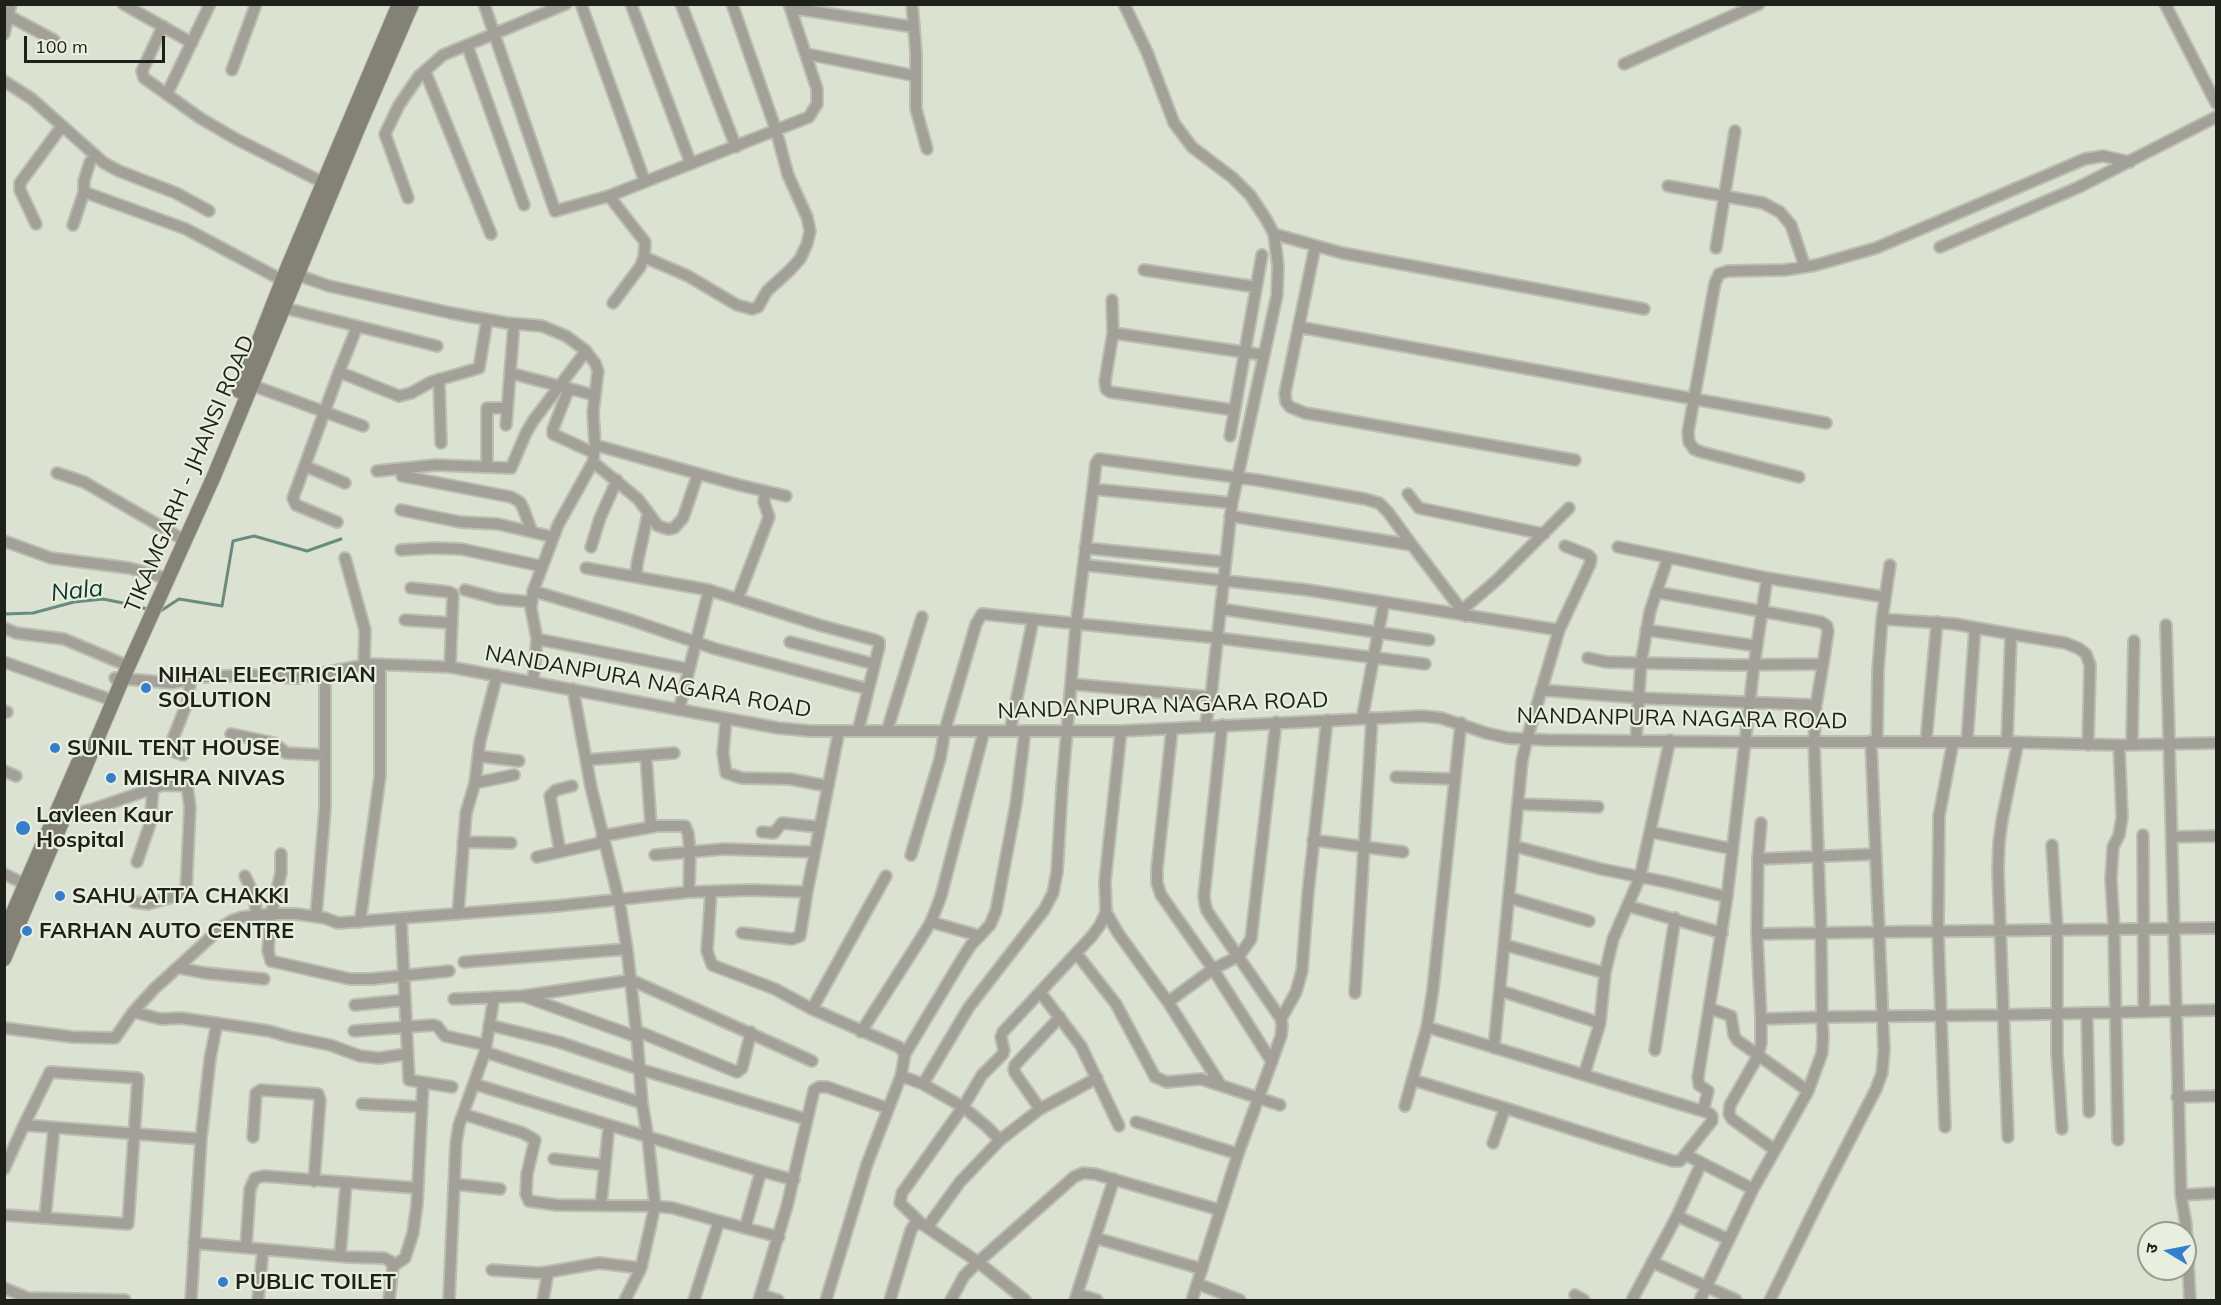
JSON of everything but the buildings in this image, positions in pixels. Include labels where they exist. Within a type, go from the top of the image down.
[{"type":"street","points":[[123,4],[192,43]]},
{"type":"street","points":[[167,94],[210,4]]},
{"type":"street","points":[[232,70],[256,4]]},
{"type":"street","points":[[4,933],[25,884],[69,797],[106,698],[119,678],[121,663],[156,599],[162,577],[247,384],[324,183],[399,4]]},
{"type":"street","name":"TIKAMGARH - JHANSI ROAD","points":[[156,599],[247,384],[284,308],[289,275],[412,4]]},
{"type":"street","points":[[484,4],[555,211],[609,196],[809,117],[817,104],[815,78],[790,6],[914,27]]},
{"type":"street","points":[[408,198],[385,134],[399,105],[425,71],[443,55],[566,4]]},
{"type":"street","points":[[581,4],[645,182]]},
{"type":"street","points":[[631,4],[691,164]]},
{"type":"street","points":[[681,4],[735,147]]},
{"type":"street","points":[[644,257],[688,276],[737,306],[752,309],[758,307],[766,291],[800,259],[807,244],[810,231],[807,217],[788,175],[777,130],[732,4]]},
{"type":"street","points":[[912,4],[916,109],[927,148]]},
{"type":"street","points":[[1124,4],[1147,52],[1174,123],[1195,150],[1233,178],[1250,195],[1274,234],[1278,266],[1276,295],[1232,503],[1211,697],[1205,726]]},
{"type":"street","points":[[1624,64],[1759,4]]},
{"type":"street","points":[[2164,4],[2217,103]]},
{"type":"street","points":[[4,34],[10,10],[54,40]]},
{"type":"street","points":[[163,26],[142,74],[144,78],[236,139],[324,183]]},
{"type":"street","points":[[467,45],[524,205]]},
{"type":"street","points":[[807,54],[916,76]]},
{"type":"street","points":[[425,71],[491,234]]},
{"type":"street","points":[[4,81],[21,91],[111,167],[176,194],[208,211]]},
{"type":"street","points":[[1940,247],[2079,187],[2217,117]]},
{"type":"street","points":[[36,224],[20,190],[20,183],[62,126]]},
{"type":"street","points":[[1716,248],[1735,131]]},
{"type":"street","points":[[1799,477],[1694,449],[1689,442],[1688,432],[1714,283],[1719,274],[1728,271],[1785,270],[1804,267],[1876,248],[2085,159],[2103,156],[2130,162]]},
{"type":"street","points":[[73,225],[84,192],[84,181],[90,162]]},
{"type":"street","points":[[1668,186],[1763,203],[1780,212],[1791,225],[1804,267]]},
{"type":"street","points":[[84,192],[186,229],[289,275],[329,286],[487,320],[542,326],[566,336],[586,351],[598,370],[593,412],[594,453],[553,537],[532,596],[533,622],[537,639],[533,681]]},
{"type":"street","points":[[609,196],[645,242],[644,257],[640,267],[613,303]]},
{"type":"street","points":[[1274,234],[1315,247],[1644,309]]},
{"type":"street","points":[[1315,247],[1285,393],[1286,402],[1296,411],[1575,460]]},
{"type":"street","points":[[1230,436],[1262,255]]},
{"type":"street","points":[[1144,270],[1256,287]]},
{"type":"street","points":[[1112,300],[1113,333],[1105,381],[1106,389],[1110,392],[1234,410]]},
{"type":"street","points":[[284,308],[437,346]]},
{"type":"street","points":[[339,372],[399,396],[411,393],[439,379],[480,368],[487,320]]},
{"type":"street","points":[[506,425],[514,324]]},
{"type":"street","points":[[337,522],[294,503],[293,494],[306,466],[357,327]]},
{"type":"street","points":[[1299,327],[1826,423]]},
{"type":"street","points":[[1113,333],[1264,355]]},
{"type":"street","points":[[376,471],[436,465],[507,468],[513,466],[526,433],[564,386],[586,351]]},
{"type":"street","points":[[510,373],[594,395]]},
{"type":"street","points":[[439,379],[441,443]]},
{"type":"street","points":[[247,384],[363,426]]},
{"type":"street","points":[[564,386],[553,435],[594,453],[698,474],[786,496]]},
{"type":"street","points":[[487,467],[487,408],[507,408]]},
{"type":"street","points":[[594,453],[616,480],[638,500],[658,526],[668,529],[674,528],[683,518],[698,474]]},
{"type":"street","points":[[922,1084],[969,1006],[1044,910],[1053,893],[1057,872],[1076,625],[1096,463],[1103,458],[1379,503],[1464,613]]},
{"type":"street","points":[[306,466],[345,483]]},
{"type":"street","points":[[57,473],[84,482],[179,537]]},
{"type":"street","points":[[402,476],[512,497],[520,502],[532,532]]},
{"type":"street","points":[[591,547],[616,480]]},
{"type":"street","points":[[1093,489],[1232,503]]},
{"type":"street","points":[[738,598],[769,517],[764,502],[765,491]]},
{"type":"street","points":[[1408,494],[1419,508],[1544,534]]},
{"type":"street","points":[[1464,613],[1569,508]]},
{"type":"street","points":[[401,510],[460,522],[498,524],[553,537]]},
{"type":"street","points":[[636,577],[648,514]]},
{"type":"street","points":[[1230,516],[1412,546]]},
{"type":"street","points":[[4,541],[51,558],[129,568],[162,577]]},
{"type":"street","points":[[1494,1048],[1518,804],[1527,739],[1559,630],[1591,558],[1565,546]]},
{"type":"street","points":[[1618,547],[1767,578],[1885,597]]},
{"type":"street","points":[[1085,548],[1225,562]]},
{"type":"street","points":[[401,550],[461,549],[542,566]]},
{"type":"street","points":[[345,558],[365,630],[364,666]]},
{"type":"street","points":[[1636,740],[1641,663],[1646,630],[1668,558]]},
{"type":"street","points":[[1084,565],[1308,590],[1464,613],[1559,630]]},
{"type":"street","points":[[1770,1300],[1882,1073],[1874,741],[1882,619],[1890,565]]},
{"type":"street","points":[[586,568],[709,590],[827,628],[879,642],[858,731]]},
{"type":"street","points":[[1704,1111],[1708,1091],[1697,1082],[1727,897],[1744,742],[1767,578]]},
{"type":"street","points":[[411,588],[451,593],[454,600],[450,667]]},
{"type":"street","points":[[465,590],[498,599],[532,596],[631,620],[695,642],[868,689]]},
{"type":"street","points":[[679,710],[709,590]]},
{"type":"street","points":[[1656,592],[1821,622],[1827,626],[1828,631],[1816,705],[1814,741],[1821,934],[1822,1053],[1808,1091],[1753,1189],[1700,1300]]},
{"type":"street","points":[[1355,993],[1364,846],[1367,718],[1373,656],[1384,602]]},
{"type":"street","points":[[1221,609],[1429,640]]},
{"type":"street","points":[[911,855],[978,618],[987,613],[1076,625],[1218,638],[1373,656],[1425,664]]},
{"type":"street","points":[[887,730],[922,617]]},
{"type":"street","points":[[1882,619],[1937,622],[2065,643],[2078,648],[2086,654],[2090,665],[2088,745]]},
{"type":"street","points":[[405,620],[453,623]]},
{"type":"street","points":[[1010,731],[1033,620]]},
{"type":"street","name":"TIKAMGARH - JHANSI ROAD","points":[[4,958],[66,816],[69,797],[119,678],[146,621]]},
{"type":"street","points":[[1926,741],[1937,622]]},
{"type":"street","points":[[2166,625],[2177,1097],[2181,1195],[2186,1226],[2190,1300]]},
{"type":"street","points":[[4,628],[16,633],[64,639],[121,663]]},
{"type":"street","points":[[1967,742],[1975,628]]},
{"type":"street","points":[[1646,630],[1757,646]]},
{"type":"street","points":[[2008,1137],[1999,843],[2012,742],[2011,634]]},
{"type":"street","points":[[537,639],[689,669]]},
{"type":"street","points":[[2132,745],[2134,641]]},
{"type":"street","points":[[790,642],[874,664]]},
{"type":"street","points":[[1588,658],[1606,662],[1641,663],[1823,664]]},
{"type":"street","points":[[4,662],[106,698]]},
{"type":"street","points":[[360,922],[380,776],[380,665]]},
{"type":"street","name":"NANDANPURA NAGARA ROAD","points":[[119,678],[172,683],[191,679],[250,675],[297,678],[380,665],[450,667],[778,728],[838,731],[1121,731],[1422,716],[1461,723],[1486,733],[1527,739],[1744,742],[1926,741],[2088,745],[2217,742]]},
{"type":"street","points":[[316,917],[323,839],[325,673]]},
{"type":"street","points":[[458,914],[466,813],[475,783],[478,756],[497,675]]},
{"type":"street","points":[[183,755],[172,751],[170,746],[187,703],[191,679]]},
{"type":"street","points":[[1071,684],[1211,697]]},
{"type":"street","points":[[573,689],[603,839],[619,900],[627,949],[655,1206],[641,1268],[625,1300]]},
{"type":"street","points":[[1541,690],[1639,699],[1816,705]]},
{"type":"street","points":[[726,719],[723,753],[726,772],[742,778],[790,779],[827,786]]},
{"type":"street","points":[[1192,1300],[1238,1154],[1281,1036],[1281,1019],[1296,992],[1302,971],[1313,840],[1327,720]]},
{"type":"street","points":[[1168,1002],[1213,969],[1239,956],[1247,946],[1252,932],[1276,722]]},
{"type":"street","points":[[1405,1106],[1427,1028],[1433,989],[1461,723]]},
{"type":"street","points":[[1222,725],[1204,896],[1207,911],[1281,1019]]},
{"type":"street","points":[[1172,729],[1157,883],[1161,895],[1213,969],[1272,1062]]},
{"type":"street","points":[[742,933],[798,938],[802,930],[814,852],[838,731]]},
{"type":"street","points":[[861,1032],[931,922],[946,877],[984,731]]},
{"type":"street","points":[[826,1300],[847,1226],[887,1108],[901,1076],[905,1054],[962,959],[990,925],[996,911],[1016,804],[1025,731]]},
{"type":"street","points":[[1121,731],[1105,881],[1106,912],[1118,933],[1168,1002],[1220,1084]]},
{"type":"street","points":[[231,734],[274,743],[286,753],[325,755]]},
{"type":"street","points":[[1584,1075],[1600,1023],[1605,973],[1613,939],[1640,877],[1670,740]]},
{"type":"street","points":[[1945,1127],[1938,931],[1939,816],[1953,742]]},
{"type":"street","points":[[2118,1140],[2111,860],[2122,817],[2119,745]]},
{"type":"street","points":[[586,760],[674,753]]},
{"type":"street","points":[[478,756],[519,761]]},
{"type":"street","points":[[646,756],[651,827]]},
{"type":"street","points":[[4,771],[16,776]]},
{"type":"street","points":[[475,783],[514,775]]},
{"type":"street","points":[[1396,777],[1455,779]]},
{"type":"street","points":[[66,816],[164,785],[187,786],[190,807],[186,893],[148,904],[134,902]]},
{"type":"street","points":[[560,851],[550,796],[556,790],[573,786]]},
{"type":"street","points":[[137,862],[150,824],[153,789]]},
{"type":"street","points":[[1518,804],[1598,807]]},
{"type":"street","points":[[762,832],[774,833],[782,823],[819,827]]},
{"type":"street","points":[[1761,823],[1757,934],[1761,1043],[1758,1056],[1730,1105],[1729,1114],[1732,1119],[1775,1150]]},
{"type":"street","points":[[537,856],[651,827],[683,825],[688,832],[690,851],[688,892]]},
{"type":"street","points":[[1651,832],[1732,849]]},
{"type":"street","points":[[2142,835],[2145,1012]]},
{"type":"street","points":[[2172,837],[2217,836]]},
{"type":"street","points":[[1313,840],[1403,852]]},
{"type":"street","points":[[463,842],[511,843]]},
{"type":"street","points":[[2052,845],[2057,929],[2056,1014],[2062,1129]]},
{"type":"street","points":[[1514,846],[1601,869],[1727,897]]},
{"type":"street","points":[[655,855],[724,849],[814,852]]},
{"type":"street","points":[[281,854],[281,873],[271,914],[268,955],[271,961],[350,979],[449,971]]},
{"type":"street","points":[[1758,860],[1876,854]]},
{"type":"street","points":[[4,874],[25,884]]},
{"type":"street","points":[[245,876],[255,897],[256,916]]},
{"type":"street","points":[[812,1009],[886,876]]},
{"type":"street","points":[[4,1028],[64,1036],[115,1038],[133,1012],[154,989],[232,920],[271,914],[316,917],[338,923],[360,922],[688,892],[807,892]]},
{"type":"street","points":[[711,892],[707,951],[712,965],[776,989],[812,1009],[899,1047],[905,1054]]},
{"type":"street","points":[[1510,898],[1589,921]]},
{"type":"street","points":[[1628,906],[1722,933]]},
{"type":"street","points":[[1025,1300],[978,1262],[925,1225],[900,1203],[902,1193],[963,1107],[982,1075],[1003,1054],[1001,1037],[1003,1032],[1096,931],[1106,912]]},
{"type":"street","points":[[401,918],[409,1080],[452,1087]]},
{"type":"street","points":[[1655,1050],[1675,918]]},
{"type":"street","points":[[931,922],[980,936]]},
{"type":"street","points":[[1757,934],[2217,928]]},
{"type":"street","points":[[1505,945],[1605,973]]},
{"type":"street","points":[[464,962],[627,949]]},
{"type":"street","points":[[1076,953],[1116,1004],[1155,1077],[1167,1082],[1201,1079],[1280,1105]]},
{"type":"street","points":[[179,968],[264,979]]},
{"type":"street","points":[[454,999],[523,996],[631,980],[813,1061]]},
{"type":"street","points":[[1501,991],[1600,1023]]},
{"type":"street","points":[[1040,992],[1081,1046],[1119,1126]]},
{"type":"street","points":[[523,996],[637,1034],[737,1072],[742,1068],[751,1032]]},
{"type":"street","points":[[449,1300],[456,1143],[463,1114],[485,1049],[494,997]]},
{"type":"street","points":[[354,1005],[405,1000]]},
{"type":"street","points":[[1709,1008],[1731,1016],[1737,1040],[1808,1091]]},
{"type":"street","points":[[1761,1019],[2217,1010]]},
{"type":"street","points":[[133,1012],[161,1019],[180,1018],[270,1031],[290,1038],[330,1044],[360,1056],[379,1058],[407,1054]]},
{"type":"street","points":[[2087,1013],[2089,1112]]},
{"type":"street","points":[[1040,1108],[1014,1069],[1060,1017]]},
{"type":"street","points":[[190,1300],[201,1139],[210,1059],[217,1023]]},
{"type":"street","points":[[354,1031],[435,1025],[445,1036],[642,1102]]},
{"type":"street","points":[[489,1025],[550,1040],[806,1119]]},
{"type":"street","points":[[1413,1080],[1673,1161],[1680,1161],[1686,1155],[1712,1121],[1712,1116],[1704,1111],[1427,1028]]},
{"type":"street","points":[[4,1169],[50,1072],[138,1078],[128,1224],[4,1215]]},
{"type":"street","points":[[901,1076],[922,1084],[963,1107],[1000,1140]]},
{"type":"street","points":[[925,1225],[960,1182],[1000,1140],[1040,1108],[1097,1078]]},
{"type":"street","points":[[393,1266],[408,1252],[415,1214],[423,1083]]},
{"type":"street","points":[[474,1084],[794,1180]]},
{"type":"street","points":[[778,1300],[760,1298],[794,1180],[814,1090],[827,1087],[887,1108]]},
{"type":"street","points":[[253,1137],[256,1093],[261,1090],[318,1094],[320,1100],[315,1181]]},
{"type":"street","points":[[2177,1097],[2217,1096]]},
{"type":"street","points":[[362,1104],[422,1107]]},
{"type":"street","points":[[1493,1143],[1506,1108]]},
{"type":"street","points":[[463,1114],[523,1133],[535,1140],[527,1174],[526,1194],[529,1201],[673,1208],[779,1237]]},
{"type":"street","points":[[1136,1122],[1238,1154]]},
{"type":"street","points":[[24,1125],[201,1139]]},
{"type":"street","points":[[601,1205],[609,1125]]},
{"type":"street","points":[[45,1218],[54,1128]]},
{"type":"street","points":[[1686,1155],[1753,1189]]},
{"type":"street","points":[[554,1159],[605,1165]]},
{"type":"street","points":[[1632,1300],[1677,1216],[1701,1164]]},
{"type":"street","points":[[745,1228],[761,1171]]},
{"type":"street","points":[[951,1300],[964,1276],[978,1262],[1074,1178],[1083,1173],[1114,1179],[1220,1210]]},
{"type":"street","points":[[246,1247],[250,1189],[255,1178],[264,1176],[417,1188]]},
{"type":"street","points":[[1097,1300],[1076,1297],[1114,1179]]},
{"type":"street","points":[[340,1256],[346,1184]]},
{"type":"street","points":[[454,1184],[500,1189]]},
{"type":"street","points":[[2181,1195],[2217,1193]]},
{"type":"street","points":[[1677,1216],[1728,1239]]},
{"type":"street","points":[[694,1300],[719,1221]]},
{"type":"street","points":[[890,1300],[911,1230],[915,1224],[925,1225]]},
{"type":"street","points":[[1096,1238],[1202,1269]]},
{"type":"street","points":[[194,1243],[384,1258],[390,1260],[393,1266],[389,1300]]},
{"type":"street","points":[[258,1300],[263,1249]]},
{"type":"street","points":[[1652,1262],[1736,1300]]},
{"type":"street","points":[[492,1270],[548,1272],[608,1263],[641,1268]]},
{"type":"street","points":[[543,1300],[548,1272]]},
{"type":"street","points":[[1198,1284],[1240,1300]]},
{"type":"street","points":[[4,1288],[35,1300],[124,1300]]},
{"type":"waterway","name":"Nala","points":[[159,612],[179,599],[222,606],[233,541],[254,536],[307,551],[341,539]]},
{"type":"waterway","name":"Nala","points":[[4,614],[33,613],[74,602],[103,599],[150,610]]},
{"type":"place","name":"NIHAL ELECTRICIAN SOLUTION","points":[[146,688]]},
{"type":"place","name":"SUNIL TENT HOUSE","points":[[55,748]]},
{"type":"place","name":"MISHRA NIVAS","points":[[111,778]]},
{"type":"place","name":"Lavleen Kaur Hospital","points":[[23,828]]},
{"type":"place","name":"SAHU ATTA CHAKKI","points":[[60,896]]},
{"type":"place","name":"FARHAN AUTO CENTRE","points":[[27,931]]},
{"type":"place","name":"PUBLIC TOILET","points":[[223,1282]]}]
